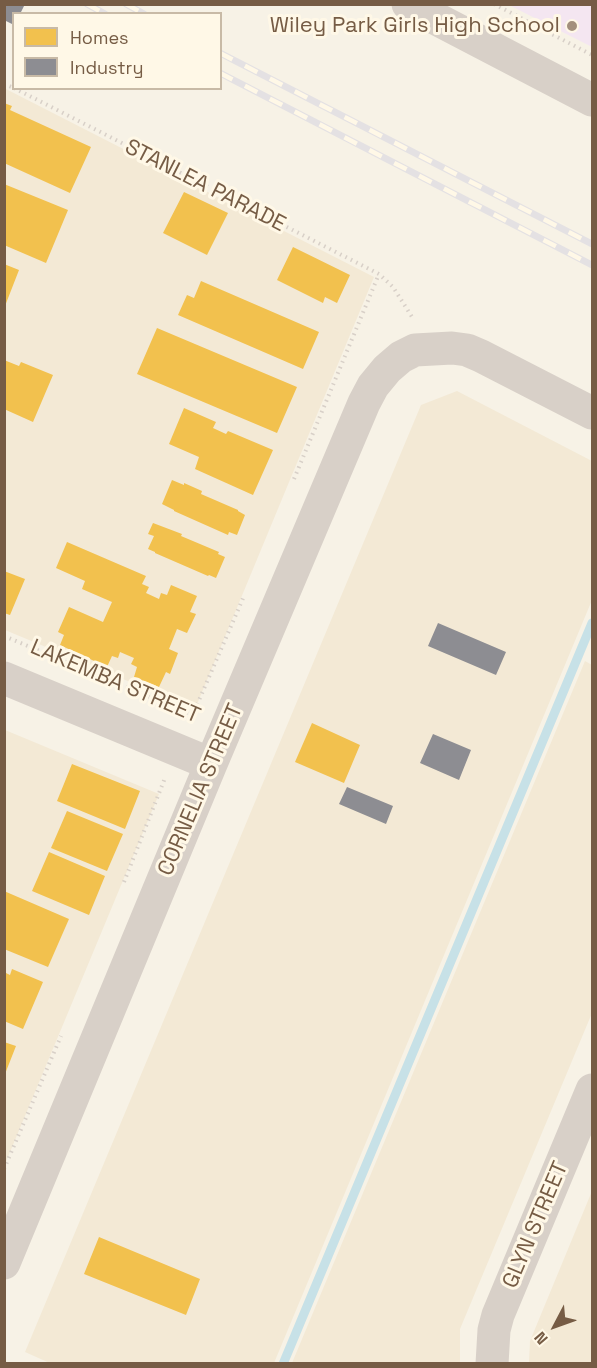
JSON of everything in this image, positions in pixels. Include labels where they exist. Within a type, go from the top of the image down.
[{"type":"street","points":[[408,4],[592,100]]},
{"type":"street","name":"CORNELIA STREET","points":[[4,1263],[226,728],[373,386],[387,369],[415,350],[452,348],[467,350],[481,356],[592,413]]},
{"type":"street","name":"LAKEMBA STREET","points":[[4,678],[211,764]]},
{"type":"street","name":"GLYN STREET","points":[[492,1364],[494,1330],[498,1315],[592,1090]]},
{"type":"path","points":[[494,4],[592,55]]},
{"type":"path","name":"STANLEA PARADE","points":[[18,90],[379,274],[393,287]]},
{"type":"path","name":"LAKEMBA STREET","points":[[4,636],[226,728]]},
{"type":"shaded area","name":"Wiley Park Girls High School","points":[[509,5],[592,5],[592,47]]},
{"type":"shaded area","points":[[4,88],[374,277],[195,709],[5,630]]},
{"type":"shaded area","points":[[457,391],[592,461],[592,600],[274,1363],[52,1364],[25,1352],[421,405]]},
{"type":"shaded area","points":[[585,661],[592,665],[592,1013],[460,1329],[460,1363],[292,1363]]},
{"type":"shaded area","points":[[5,730],[159,794],[5,1164]]},
{"type":"shaded area","points":[[592,1191],[592,1363],[529,1363],[530,1341]]},
{"type":"building: Homes","points":[[4,103],[12,106],[10,110],[91,147],[70,193],[4,163]]},
{"type":"building: Homes","points":[[4,184],[68,210],[46,263],[4,245]]},
{"type":"building: Homes","points":[[184,192],[228,213],[207,255],[163,233]]},
{"type":"building: Homes","points":[[293,247],[350,275],[337,303],[325,297],[323,303],[277,280]]},
{"type":"building: Homes","points":[[4,264],[19,270],[5,306],[4,306]]},
{"type":"building: Homes","points":[[201,281],[319,332],[303,369],[178,315],[187,295],[194,298]]},
{"type":"building: Homes","points":[[157,328],[297,387],[277,433],[137,374]]},
{"type":"building: Homes","points":[[4,360],[19,366],[21,362],[53,375],[33,422],[4,409]]},
{"type":"building: Homes","points":[[184,408],[216,422],[213,428],[226,434],[228,431],[273,450],[253,495],[195,469],[199,457],[169,444]]},
{"type":"building: Homes","points":[[172,480],[202,491],[201,494],[245,515],[237,535],[229,532],[228,535],[162,504]]},
{"type":"building: Homes","points":[[153,523],[182,534],[181,536],[219,552],[218,554],[225,557],[216,578],[148,549],[154,536],[148,534]]},
{"type":"building: Homes","points":[[67,542],[146,576],[142,584],[149,587],[146,593],[159,599],[161,593],[167,595],[171,585],[197,596],[190,612],[196,614],[187,633],[177,629],[169,649],[178,653],[170,674],[166,672],[159,687],[134,677],[137,667],[131,664],[134,658],[120,652],[118,658],[112,656],[107,667],[60,645],[64,635],[58,632],[69,607],[103,622],[112,602],[82,589],[85,581],[56,568]]},
{"type":"building: Homes","points":[[4,571],[25,579],[10,615],[4,613]]},
{"type":"building: Homes","points":[[312,723],[360,745],[344,783],[295,762]]},
{"type":"building: Homes","points":[[72,764],[140,791],[125,829],[57,801]]},
{"type":"building: Homes","points":[[67,811],[123,834],[107,871],[51,848]]},
{"type":"building: Homes","points":[[49,852],[105,876],[89,915],[32,891]]},
{"type":"building: Homes","points":[[4,891],[69,919],[48,967],[4,949]]},
{"type":"building: Homes","points":[[12,969],[43,982],[23,1029],[4,1021],[4,972],[10,975]]},
{"type":"building: Homes","points":[[4,1042],[16,1046],[5,1074],[4,1074]]},
{"type":"building: Homes","points":[[99,1237],[200,1279],[186,1315],[84,1274]]},
{"type":"building: Industry","points":[[4,4],[25,4],[21,12],[12,12],[12,24],[4,20]]},
{"type":"building: Industry","points":[[438,623],[506,652],[496,675],[428,646]]},
{"type":"building: Industry","points":[[433,734],[471,750],[459,780],[420,763]]},
{"type":"building: Industry","points":[[347,787],[393,806],[386,824],[339,804]]},
{"type":"waterway","points":[[283,1364],[592,623]]},
{"type":"railway","points":[[87,4],[101,12]]},
{"type":"railway","points":[[126,4],[140,12]]},
{"type":"railway","points":[[222,54],[592,244]]},
{"type":"railway","points":[[222,74],[592,265]]},
{"type":"place","name":"Wiley Park Girls High School","points":[[572,26]]}]
